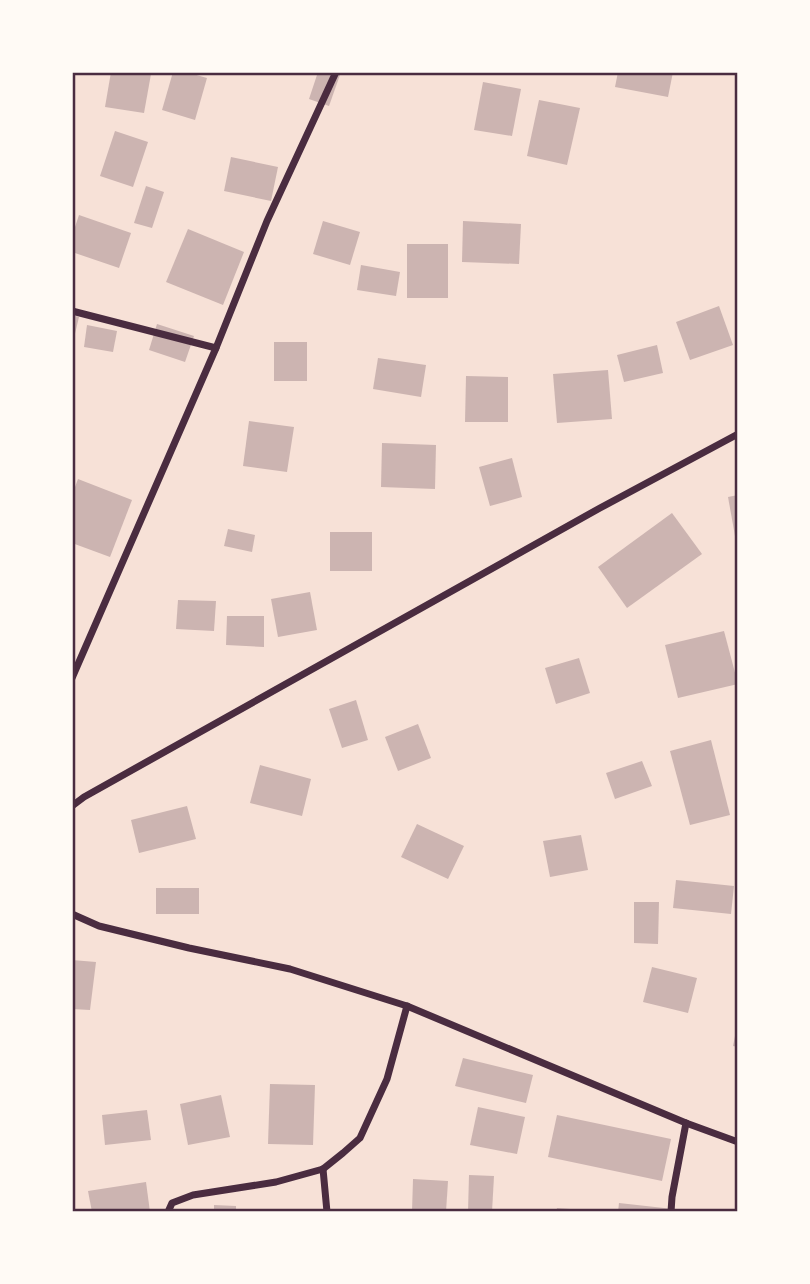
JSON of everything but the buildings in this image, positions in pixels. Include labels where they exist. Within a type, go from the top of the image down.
[{"type":"street","points":[[72,678],[216,348],[267,221],[336,72]]},
{"type":"street","points":[[72,311],[216,348]]},
{"type":"street","points":[[72,806],[96,790],[600,508],[738,435]]},
{"type":"street","points":[[72,914],[99,926],[290,969],[407,1006],[686,1123],[738,1142]]},
{"type":"street","points":[[167,1212],[172,1203],[193,1195],[276,1182],[323,1169],[360,1138],[387,1079],[407,1006]]},
{"type":"street","points":[[671,1212],[686,1123]]},
{"type":"street","points":[[323,1169],[327,1212]]}]
